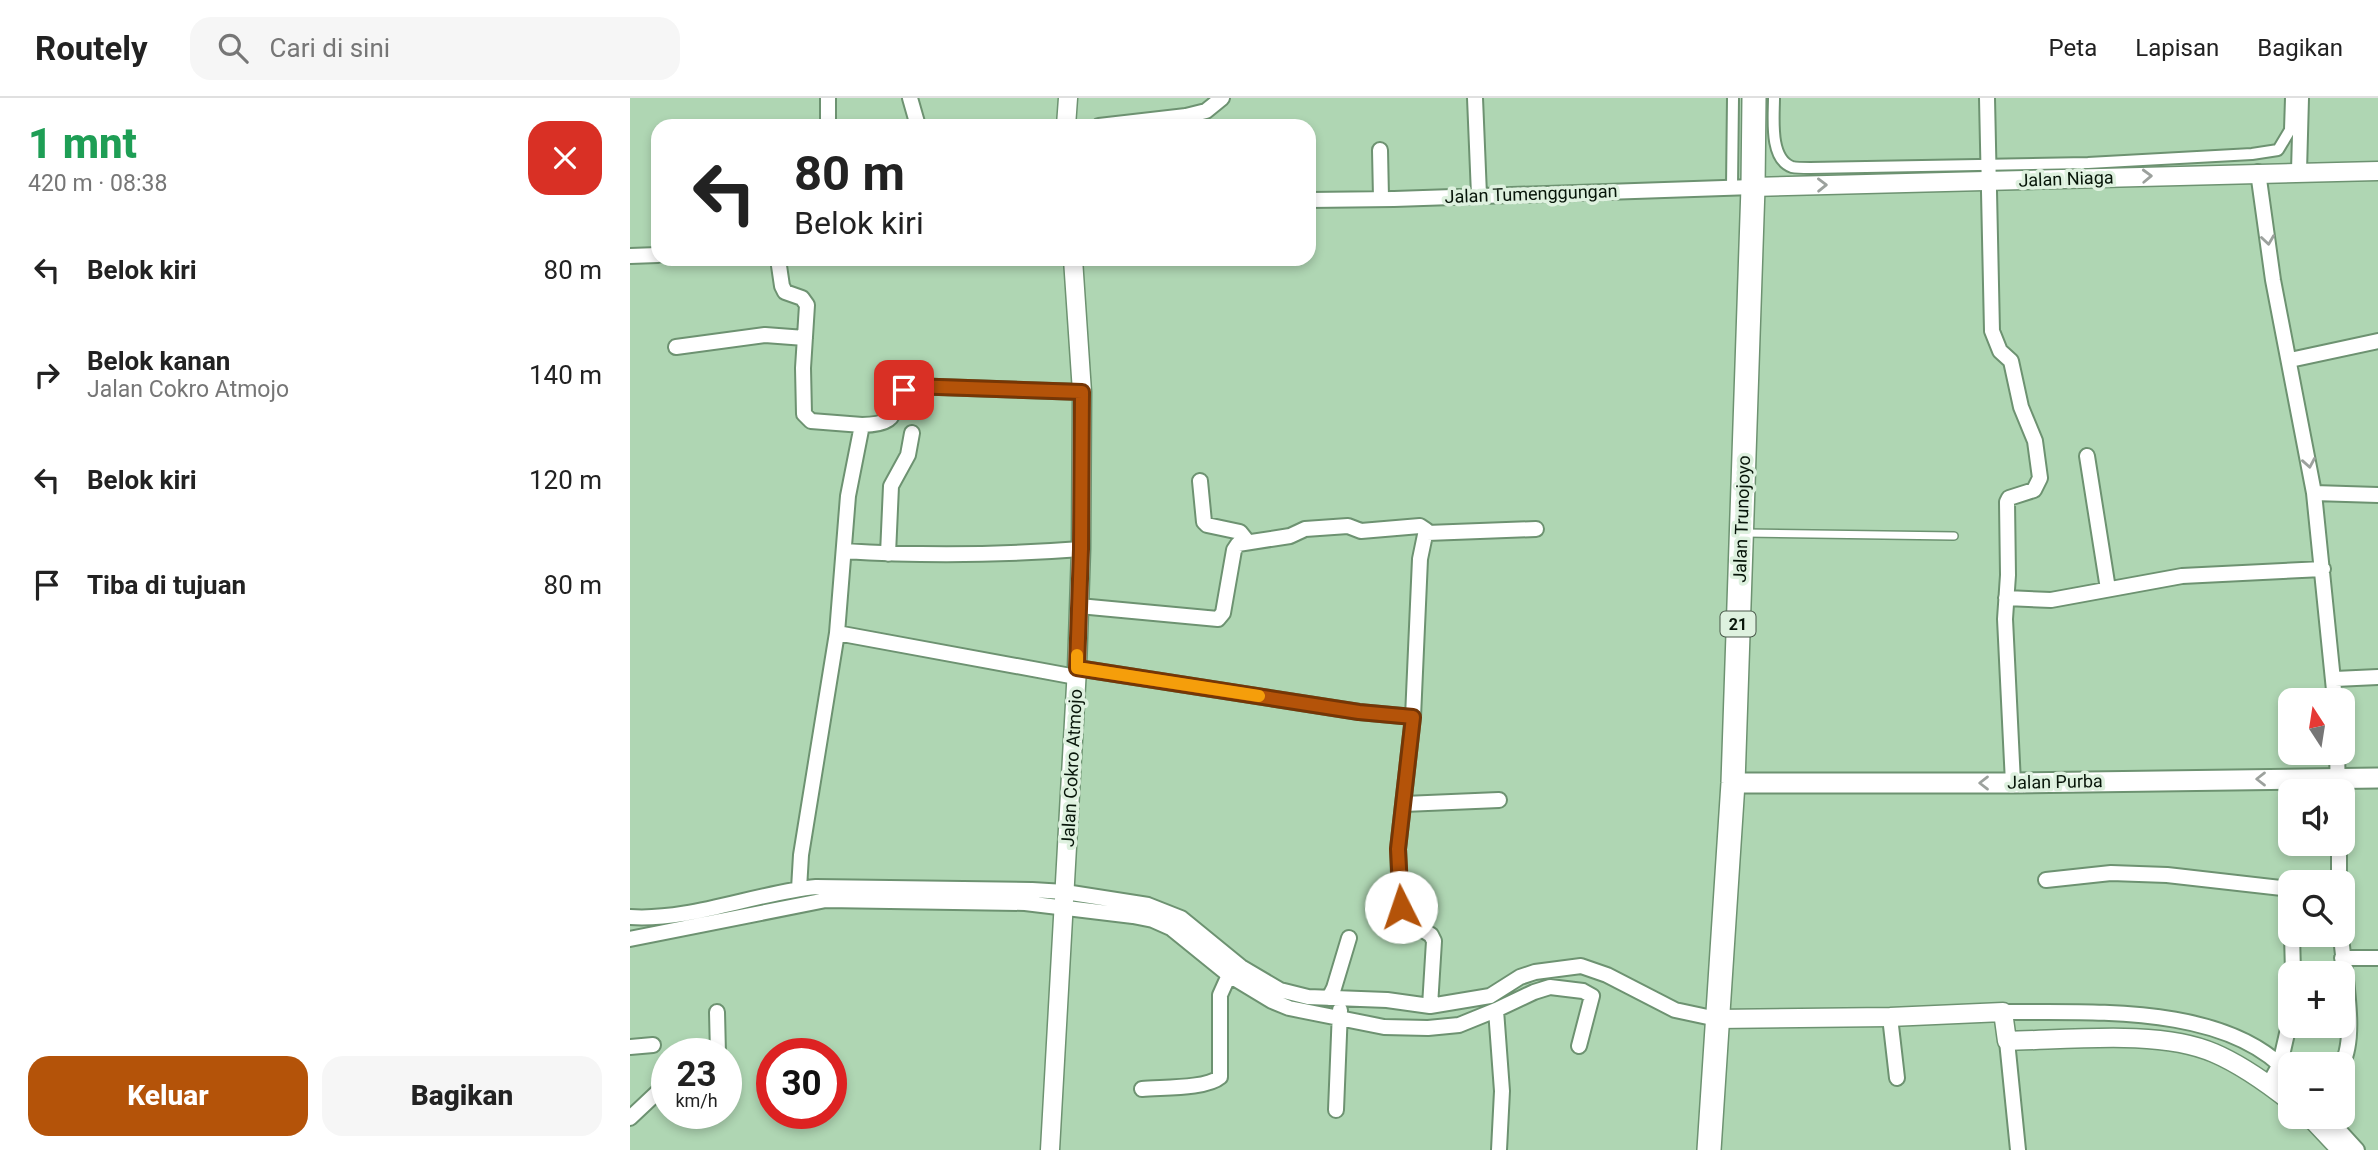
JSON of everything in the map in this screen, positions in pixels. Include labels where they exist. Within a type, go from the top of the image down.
[{"type":"highway","name":"Jalan Trunojoyo","points":[[1709,1150],[1732,783],[1741,533],[1743,187],[1754,98]]},
{"type":"main road","name":"Jalan Purba","points":[[2355,782],[2378,778]]},
{"type":"main road","name":"Jalan Purba","points":[[1732,783],[2278,785]]},
{"type":"street","points":[[828,98],[828,119]]},
{"type":"street","points":[[911,98],[916,119]]},
{"type":"street","points":[[1067,119],[1069,98]]},
{"type":"street","points":[[1160,119],[1206,111],[1222,98]]},
{"type":"street","points":[[1475,98],[1479,195]]},
{"type":"street","points":[[1733,98],[1743,187]]},
{"type":"street","points":[[1774,98],[1777,148],[1782,160],[1791,166],[1988,173],[2194,159],[2278,150],[2290,130],[2291,98]]},
{"type":"street","points":[[1986,98],[1992,331],[2000,351],[2011,361],[2021,407],[2035,441],[2040,478],[2034,490],[2009,498],[2007,502],[2005,619],[2013,783]]},
{"type":"street","points":[[2299,172],[2301,98]]},
{"type":"street","points":[[1380,150],[1381,198]]},
{"type":"street","name":"Jalan Niaga","points":[[1743,187],[1988,173],[2378,170]]},
{"type":"street","points":[[2258,172],[2273,280],[2315,493],[2335,688]]},
{"type":"street","name":"Jalan Tumenggungan","points":[[1316,200],[1743,187]]},
{"type":"street","points":[[630,250],[630,256],[651,255]]},
{"type":"street","points":[[779,266],[785,292],[802,298],[807,306],[802,400],[807,419],[881,425],[891,418],[904,390],[910,386],[1082,392]]},
{"type":"street","name":"Jalan Cokro Atmojo","points":[[1050,1150],[1077,672],[1081,549],[1082,392],[1073,266]]},
{"type":"street","points":[[676,347],[765,335],[805,338]]},
{"type":"street","points":[[2290,360],[2378,341]]},
{"type":"street","points":[[799,889],[801,855],[837,633],[848,496],[862,425]]},
{"type":"street","points":[[888,554],[891,485],[908,455],[912,433]]},
{"type":"street","points":[[2087,456],[2108,589]]},
{"type":"street","points":[[1200,481],[1204,522],[1240,532],[1248,542]]},
{"type":"street","points":[[2315,493],[2378,495]]},
{"type":"street","points":[[1079,606],[1217,619],[1223,613],[1234,550],[1238,544],[1290,536],[1305,528],[1348,526],[1361,531],[1424,527],[1427,533],[1419,569],[1413,717],[1398,849],[1401,907],[1411,923],[1431,935],[1434,941],[1430,1006]]},
{"type":"street","points":[[1427,533],[1536,528]]},
{"type":"street","points":[[844,551],[888,554],[1017,554],[1081,549]]},
{"type":"street","points":[[2006,598],[2051,600],[2182,576],[2323,569]]},
{"type":"street","points":[[837,633],[1077,672],[1359,712],[1413,717]]},
{"type":"street","points":[[2335,679],[2378,677]]},
{"type":"street","points":[[1404,804],[1499,800]]},
{"type":"street","points":[[2046,880],[2111,873],[2167,875],[2278,887]]},
{"type":"street","points":[[630,939],[799,889],[853,894],[1119,899],[1164,910],[1181,918],[1241,967],[1249,980],[1289,1008],[1387,1000],[1430,1006],[1490,996],[1520,977],[1535,972],[1581,966],[1604,974],[1675,1010],[1717,1019],[1890,1017],[2004,1012],[2122,1039],[2190,1045],[2278,1075]]},
{"type":"street","points":[[630,917],[700,918],[853,894]]},
{"type":"street","points":[[1065,899],[1153,920],[1171,928],[1229,975],[1338,1006],[1384,1027],[1445,1028],[1550,987],[1561,986],[1592,996]]},
{"type":"street","points":[[1336,1110],[1338,1006],[1334,988],[1349,938]]},
{"type":"street","points":[[2342,947],[2350,1035],[2347,1052]]},
{"type":"street","points":[[2342,958],[2378,958]]},
{"type":"street","points":[[1579,1046],[1592,996],[1604,974]]},
{"type":"street","points":[[1142,1089],[1217,1081],[1220,1077],[1220,995],[1229,975]]},
{"type":"street","points":[[1496,1010],[1502,1091],[1499,1150]]},
{"type":"street","points":[[717,1012],[718,1038]]},
{"type":"street","points":[[2004,1012],[2018,1150]]},
{"type":"street","points":[[2007,1041],[2059,1026],[2135,1015],[2212,1028],[2248,1043],[2278,1075]]},
{"type":"street","points":[[1890,1017],[1897,1078]]},
{"type":"street","points":[[630,1047],[651,1045]]},
{"type":"street","points":[[630,1118],[651,1098]]},
{"type":"street","points":[[2321,1129],[2341,1150]]},
{"type":"street","points":[[2338,1129],[2357,1150]]},
{"type":"lane","points":[[1741,533],[1954,536]]},
{"type":"slow traffic","points":[[1077,655],[1077,668],[1259,696]]},
{"type":"route","points":[[904,390],[910,386],[1082,392],[1077,668],[1359,712],[1413,717],[1398,849],[1401,907]]}]
